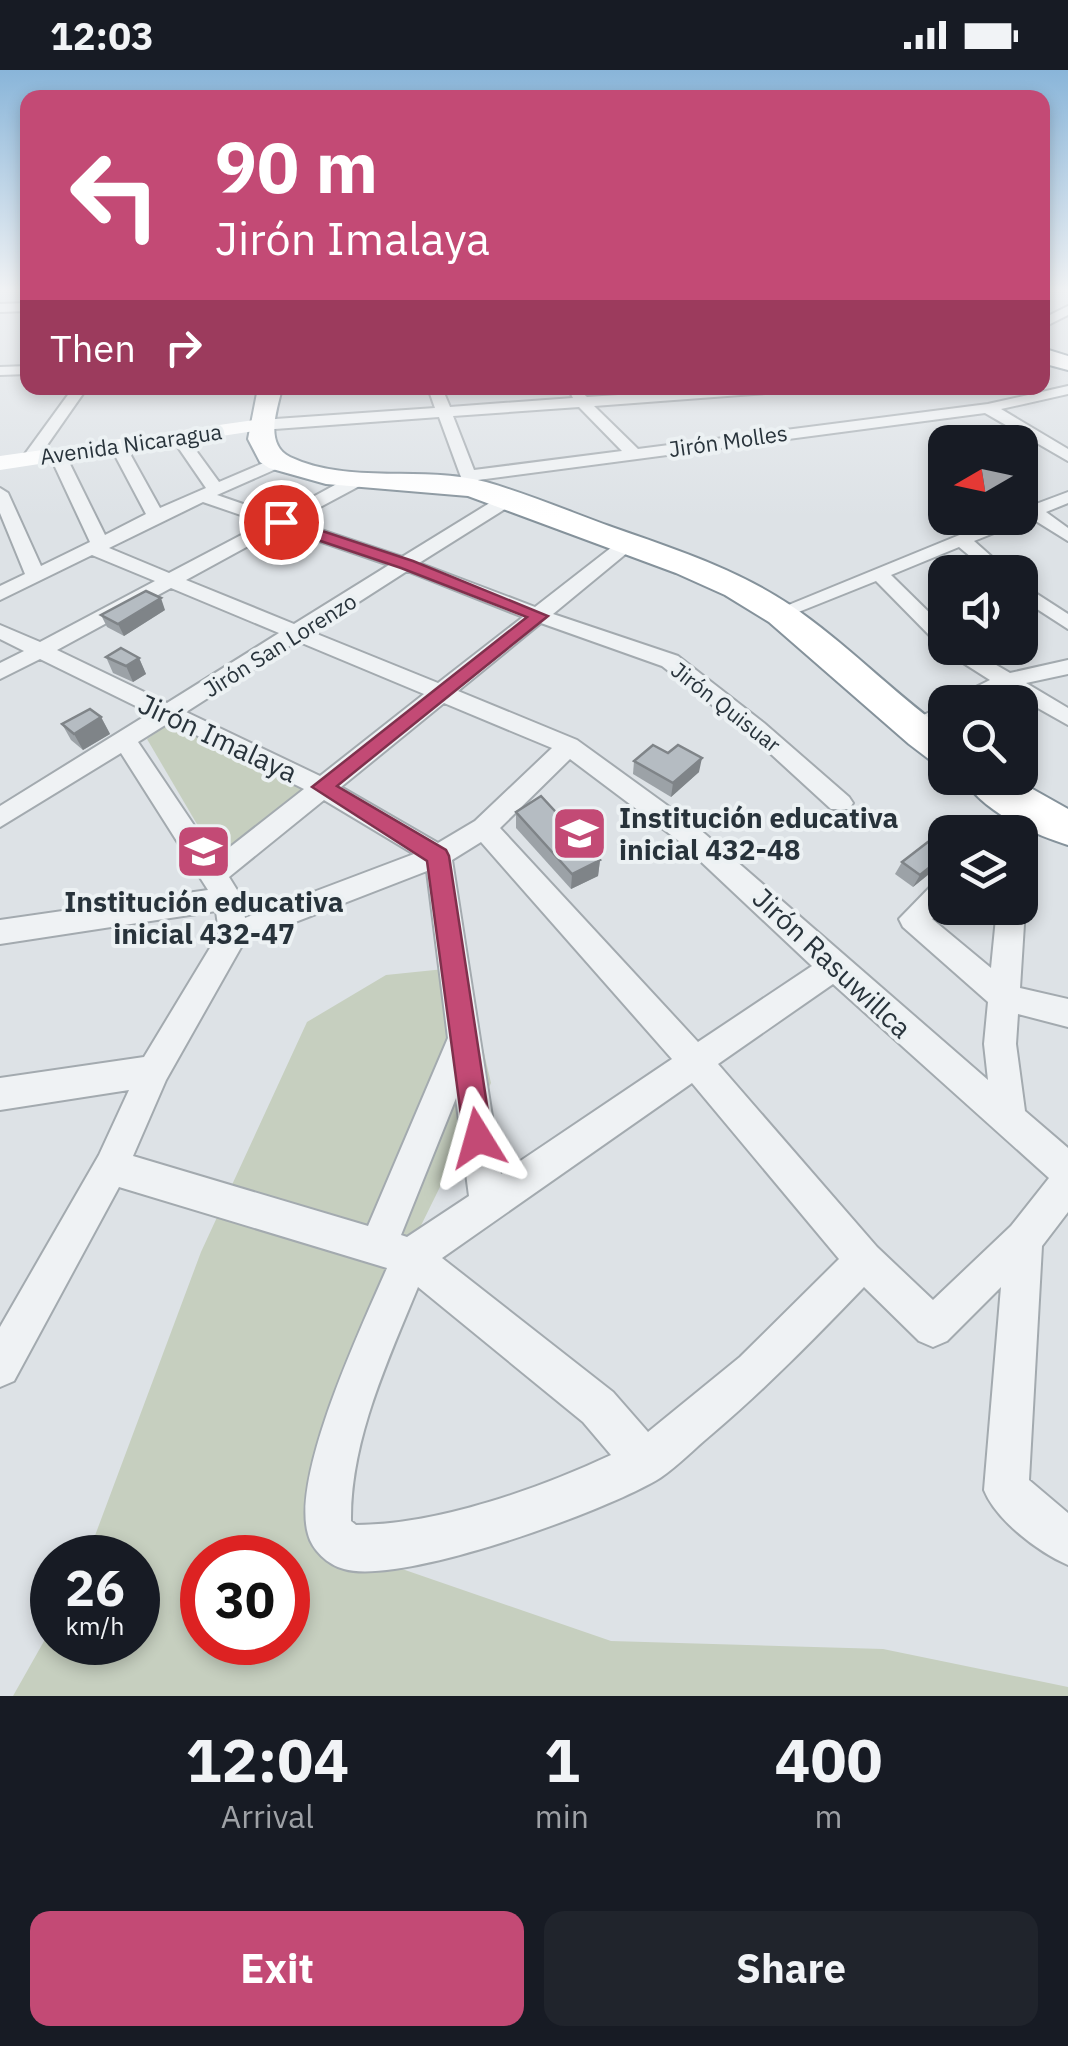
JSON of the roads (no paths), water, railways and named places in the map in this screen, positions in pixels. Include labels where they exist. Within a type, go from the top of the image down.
[{"type":"highway","points":[[268,395],[261,425],[262,441],[268,455],[279,462],[304,471],[361,478],[471,482],[741,591],[779,614],[928,738]]},
{"type":"highway","points":[[998,795],[1015,815]]},
{"type":"highway","points":[[1038,824],[1068,828]]},
{"type":"street","points":[[30,458],[75,395]]},
{"type":"street","points":[[437,395],[471,482]]},
{"type":"street","points":[[261,425],[442,412],[579,395],[632,454]]},
{"type":"street","points":[[731,395],[766,423]]},
{"type":"street","name":"Jirón Molles","points":[[471,482],[632,454],[766,423],[988,408],[1046,395]]},
{"type":"street","points":[[988,408],[1068,456]]},
{"type":"street","name":"Avenida Nicaragua","points":[[0,463],[261,425]]},
{"type":"street","points":[[179,437],[209,493]]},
{"type":"street","points":[[118,446],[156,516]]},
{"type":"street","points":[[57,454],[98,548]]},
{"type":"street","points":[[0,594],[156,516],[279,462]]},
{"type":"street","points":[[0,672],[361,478]]},
{"type":"street","points":[[0,492],[36,577]]},
{"type":"street","name":"Jirón Quisuar","points":[[209,493],[670,661],[756,728],[840,803]]},
{"type":"street","points":[[1038,508],[1068,497]]},
{"type":"street","name":"Jirón San Lorenzo","points":[[0,818],[508,500]]},
{"type":"street","points":[[1038,522],[1068,536]]},
{"type":"street","points":[[779,614],[973,535]]},
{"type":"street","points":[[961,540],[979,555]]},
{"type":"street","points":[[0,932],[220,887],[322,787],[627,544]]},
{"type":"street","name":"Jirón Rasuwillca","points":[[98,548],[569,746],[688,834],[834,968],[1068,1171]]},
{"type":"street","points":[[878,572],[928,623]]},
{"type":"street","points":[[1038,602],[1068,623]]},
{"type":"street","name":"Jirón Imalaya","points":[[0,631],[322,787],[438,856]]},
{"type":"street","points":[[983,665],[1068,718]]},
{"type":"street","points":[[999,685],[1068,667]]},
{"type":"street","points":[[914,728],[928,721]]},
{"type":"street","points":[[126,742],[220,887],[234,934]]},
{"type":"street","points":[[0,1367],[111,1167],[154,1071],[234,934],[438,856],[484,828],[569,746]]},
{"type":"street","points":[[484,828],[697,1064],[864,1260],[934,1327],[1024,1239],[1068,1183]]},
{"type":"street","points":[[438,856],[488,1206]]},
{"type":"street","points":[[928,905],[913,919],[1004,996],[1068,1014]]},
{"type":"street","points":[[1009,1121],[1000,1044],[1010,925]]},
{"type":"street","points":[[395,1252],[488,1206],[834,968]]},
{"type":"street","points":[[464,1037],[395,1252],[368,1359],[329,1482],[329,1530],[348,1548],[389,1548],[530,1513],[645,1462],[754,1370],[864,1260]]},
{"type":"street","points":[[0,1094],[154,1071]]},
{"type":"street","points":[[111,1167],[395,1252],[598,1408],[645,1462]]},
{"type":"street","points":[[1024,1239],[1006,1490],[1068,1542]]},
{"type":"place","name":"Institución educativa inicial 432-48","points":[[580,834]]},
{"type":"place","name":"Institución educativa inicial 432-47","points":[[204,851]]}]
